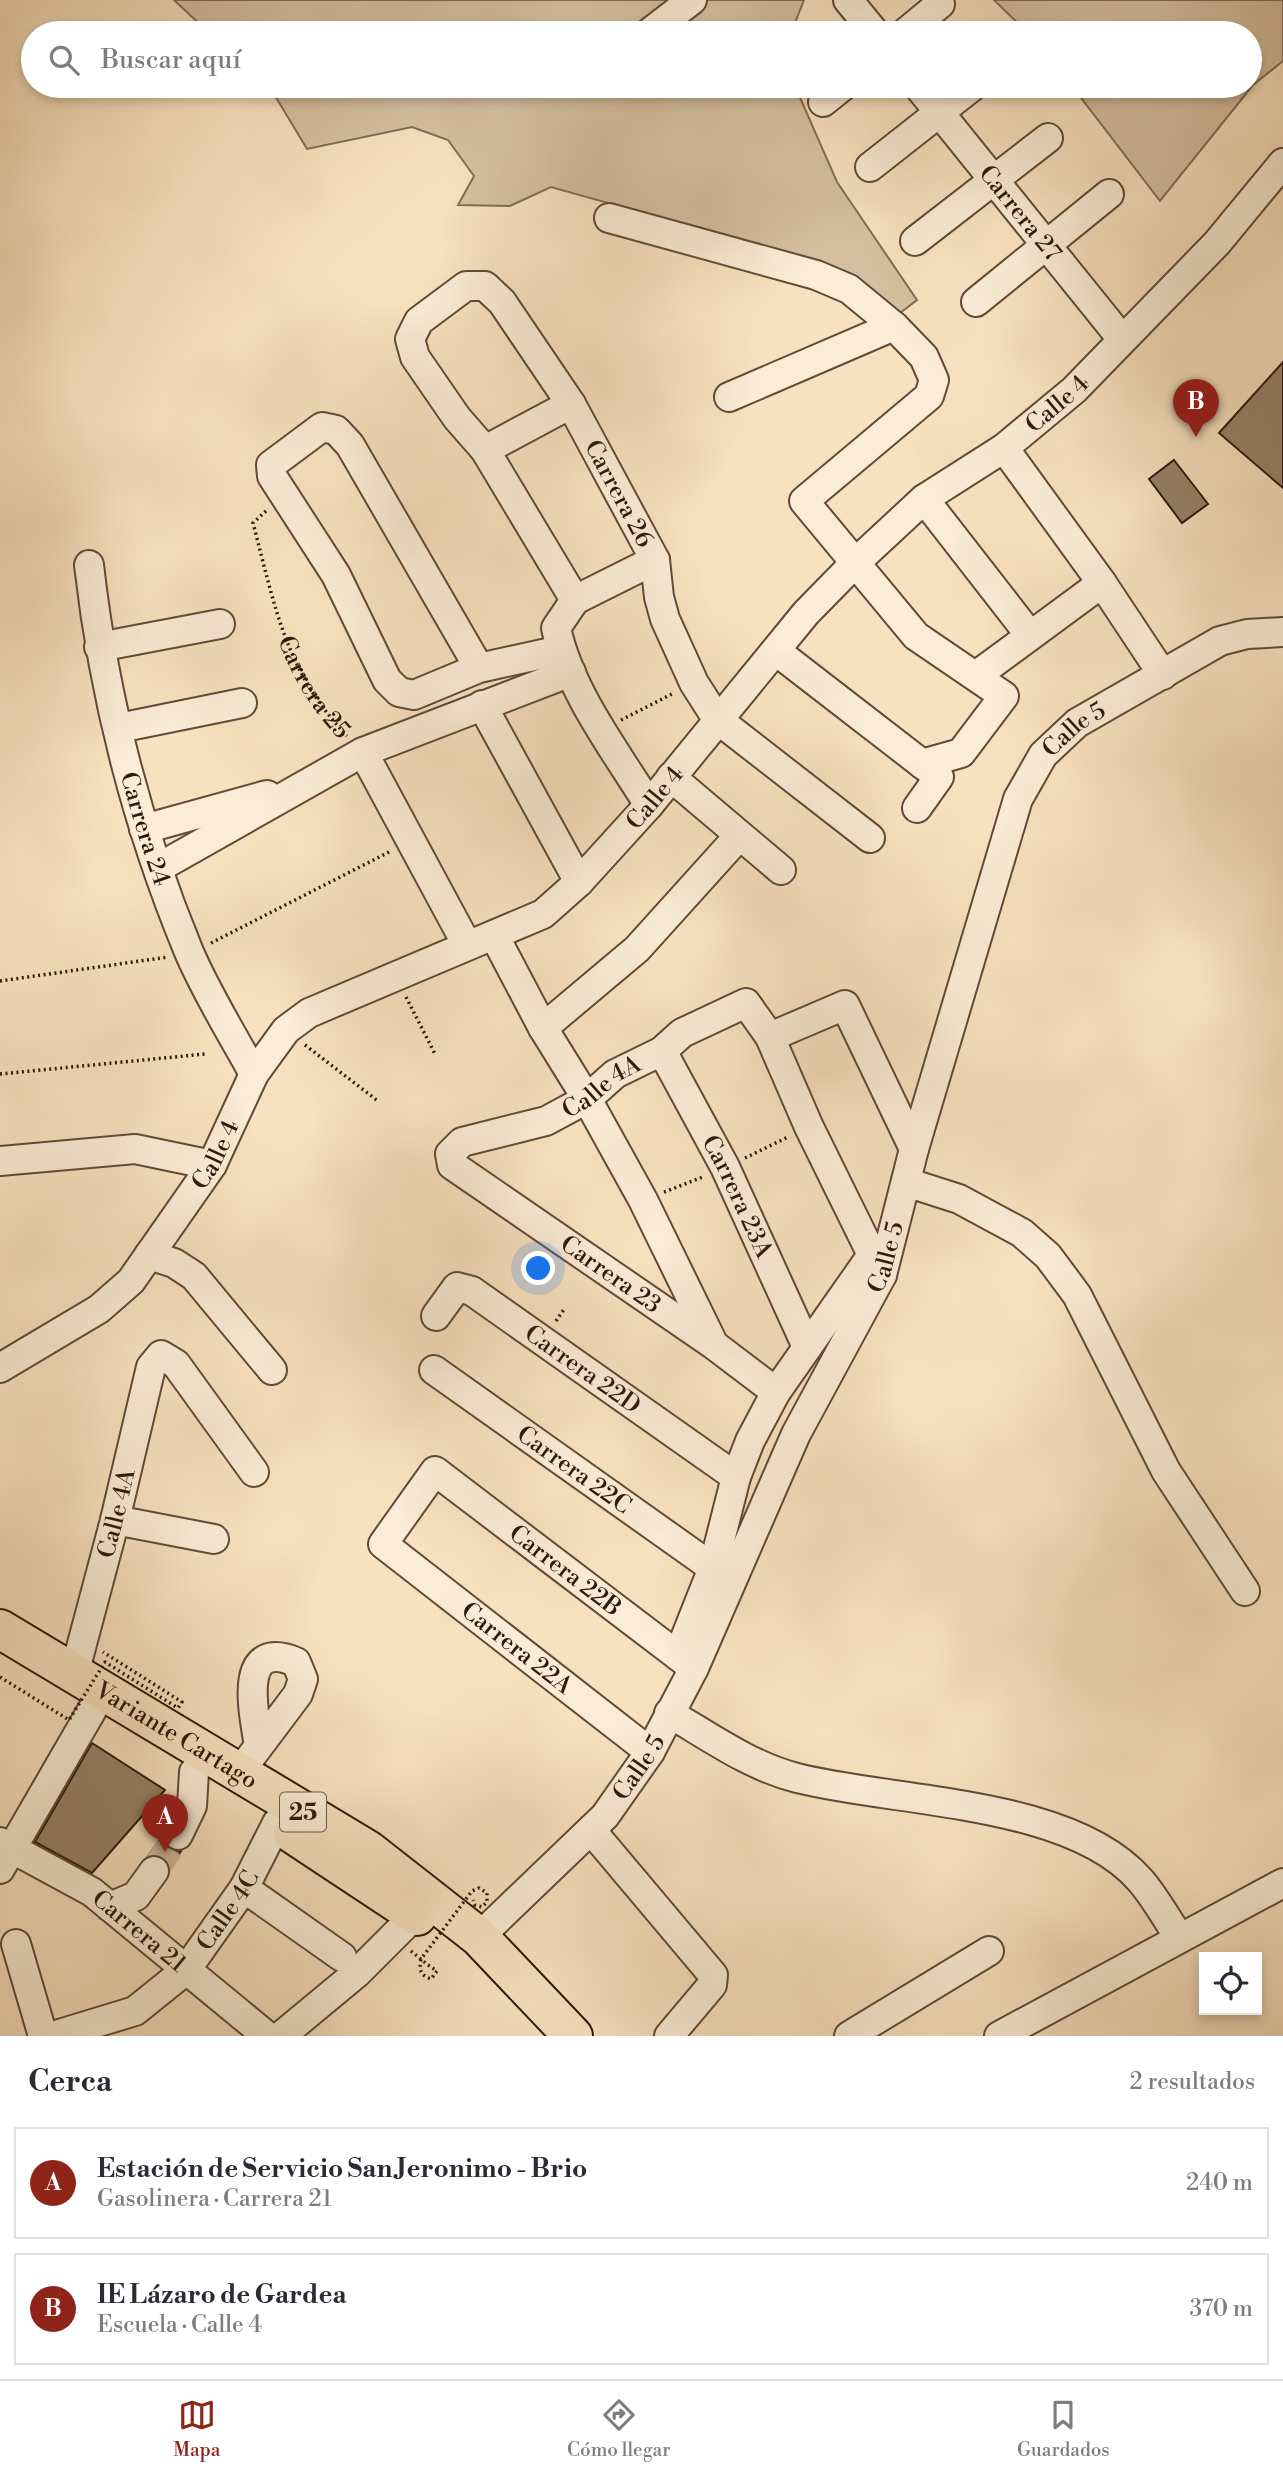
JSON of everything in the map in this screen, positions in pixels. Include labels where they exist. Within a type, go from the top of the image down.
[{"type":"highway","name":"Variante Cartago","points":[[0,1629],[88,1663],[248,1760],[479,1937],[573,2036]]},
{"type":"highway","name":"Variante Cartago","points":[[0,1657],[277,1823],[415,1915],[464,1956],[542,2036]]},
{"type":"street","points":[[665,21],[692,0]]},
{"type":"street","points":[[848,0],[865,21]]},
{"type":"street","points":[[919,21],[940,4]]},
{"type":"street","name":"Carrera 27","points":[[928,98],[1122,339]]},
{"type":"street","points":[[870,167],[957,98]]},
{"type":"street","points":[[915,241],[1048,138]]},
{"type":"street","name":"Calle 4","points":[[0,1368],[117,1296],[212,1166],[254,1074],[286,1030],[309,1013],[543,914],[579,882],[649,805],[806,613],[854,564],[924,499],[1004,448],[1074,390],[1217,243],[1283,163]]},
{"type":"street","points":[[976,302],[1109,194]]},
{"type":"street","points":[[609,218],[816,275],[849,289],[894,326],[924,357],[934,380],[929,396],[804,501],[916,636],[977,675],[1004,696],[961,753],[930,771],[917,808]]},
{"type":"street","name":"Carrera 26","points":[[485,450],[457,418],[415,357],[410,339],[419,321],[466,286],[485,286],[502,302],[570,404],[655,560],[659,597],[665,619],[694,683],[717,719],[870,838]]},
{"type":"street","points":[[729,397],[894,326]]},
{"type":"street","points":[[570,404],[485,450],[575,600]]},
{"type":"street","points":[[480,667],[349,444],[336,430],[322,427],[279,456],[271,465],[272,476],[336,575],[387,680],[399,692],[414,695],[480,667],[566,661]]},
{"type":"street","points":[[1004,448],[1102,583],[1163,675]]},
{"type":"street","points":[[924,499],[1029,634]]},
{"type":"street","points":[[649,805],[602,729],[566,661],[556,628],[575,600],[655,560]]},
{"type":"street","name":"Carrera 24","points":[[89,565],[99,647],[144,829],[190,954],[254,1074]]},
{"type":"street","points":[[977,675],[1029,634],[1102,583]]},
{"type":"street","points":[[99,647],[220,624]]},
{"type":"street","name":"Calle 5","points":[[479,1937],[591,1830],[650,1752],[669,1713],[686,1662],[877,1265],[906,1182],[1018,799],[1043,755],[1077,723],[1220,641],[1247,634],[1283,632]]},
{"type":"street","points":[[776,651],[930,771]]},
{"type":"street","points":[[158,868],[363,752],[482,705],[566,661]]},
{"type":"street","points":[[119,728],[242,704]]},
{"type":"street","points":[[482,705],[579,882]]},
{"type":"street","name":"Carrera 25","points":[[363,752],[467,945]]},
{"type":"street","points":[[671,777],[781,870]]},
{"type":"street","points":[[144,829],[313,782]]},
{"type":"street","points":[[543,1028],[637,949],[739,836]]},
{"type":"street","points":[[494,935],[543,1028],[587,1099],[643,1200],[714,1345]]},
{"type":"street","name":"Calle 4A","points":[[450,1154],[462,1142],[546,1121],[587,1099],[615,1074],[662,1051],[682,1033],[746,1003],[770,1037]]},
{"type":"street","points":[[686,1662],[736,1477],[750,1441],[776,1392],[807,1347],[877,1265],[809,1127],[770,1037],[845,1005],[914,1149]]},
{"type":"street","name":"Carrera 23A","points":[[662,1051],[726,1167],[807,1347]]},
{"type":"street","points":[[0,1161],[135,1149],[212,1166]]},
{"type":"street","name":"Carrera 23","points":[[450,1154],[453,1165],[714,1345],[776,1392]]},
{"type":"street","points":[[906,1182],[959,1199],[1022,1233],[1048,1256],[1077,1295],[1166,1471],[1245,1591]]},
{"type":"street","points":[[149,1255],[174,1263],[194,1276],[272,1370]]},
{"type":"street","name":"Carrera 22D","points":[[436,1316],[457,1287],[472,1291],[736,1477]]},
{"type":"street","name":"Calle 4A","points":[[88,1663],[115,1520],[151,1367],[161,1355],[176,1364],[254,1472]]},
{"type":"street","name":"Carrera 22C","points":[[434,1370],[713,1568]]},
{"type":"street","name":"Carrera 22B","points":[[435,1471],[686,1662]]},
{"type":"street","name":"Carrera 22A","points":[[435,1471],[383,1544],[650,1752]]},
{"type":"street","points":[[115,1520],[214,1539]]},
{"type":"street","points":[[4,1854],[92,1710]]},
{"type":"street","points":[[669,1713],[753,1763],[796,1778],[1043,1822],[1091,1842],[1139,1879],[1180,1937]]},
{"type":"street","points":[[178,1835],[192,1806],[194,1772]]},
{"type":"street","name":"Calle 4C","points":[[53,2036],[135,2011],[186,1970],[244,1888],[277,1823]]},
{"type":"street","points":[[591,1830],[713,1975],[712,1985],[669,2036]]},
{"type":"street","name":"Carrera 21","points":[[4,1854],[92,1892],[267,2036]]},
{"type":"street","points":[[110,1907],[136,1895],[154,1871]]},
{"type":"street","points":[[999,2036],[1283,1883]]},
{"type":"street","points":[[244,1888],[342,1958]]},
{"type":"street","points":[[281,2036],[357,1973],[415,1915]]},
{"type":"street","points":[[16,1944],[43,2036]]},
{"type":"street","points":[[849,2036],[989,1951]]},
{"type":"path","name":"Carrera 25","points":[[253,523],[285,643],[321,709],[363,752]]},
{"type":"path","points":[[602,729],[694,683]]},
{"type":"path","points":[[0,981],[190,954],[410,841]]},
{"type":"path","points":[[395,975],[435,1054]]},
{"type":"path","points":[[286,1030],[378,1101]]},
{"type":"path","points":[[0,1074],[205,1054]]},
{"type":"path","points":[[0,1677],[69,1720],[105,1662],[178,1708],[182,1702],[88,1663]]},
{"type":"path","points":[[428,1965],[437,1971],[430,1979],[423,1976],[419,1968],[421,1959],[472,1891],[479,1888],[487,1893],[487,1902],[482,1907],[475,1905],[473,1900]]},
{"type":"shaded area","points":[[174,0],[804,0],[796,21],[196,21]]},
{"type":"shaded area","points":[[994,0],[1283,0],[1283,61],[1262,78],[1262,21],[1016,21]]},
{"type":"shaded area","points":[[800,98],[837,182],[917,300],[900,313],[827,264],[551,187],[510,206],[458,205],[474,176],[448,140],[412,127],[307,149],[277,99]]},
{"type":"shaded area","points":[[1081,98],[1243,98],[1160,201]]},
{"type":"building","points":[[1283,362],[1283,488],[1219,433]]},
{"type":"building","points":[[1174,460],[1208,504],[1182,523],[1149,479]]},
{"type":"building","points":[[92,1743],[165,1790],[92,1873],[35,1842]]},
{"type":"building","points":[[162,1836],[170,1850],[181,1851],[170,1867],[163,1857],[148,1856]]},
{"type":"tunnel","points":[[154,1871],[178,1835]]},
{"type":"place","name":"IE Lázaro de Gardea","points":[[1196,437]]},
{"type":"place","name":"Estación de Servicio San Jeronimo - Brio","points":[[165,1852]]}]
